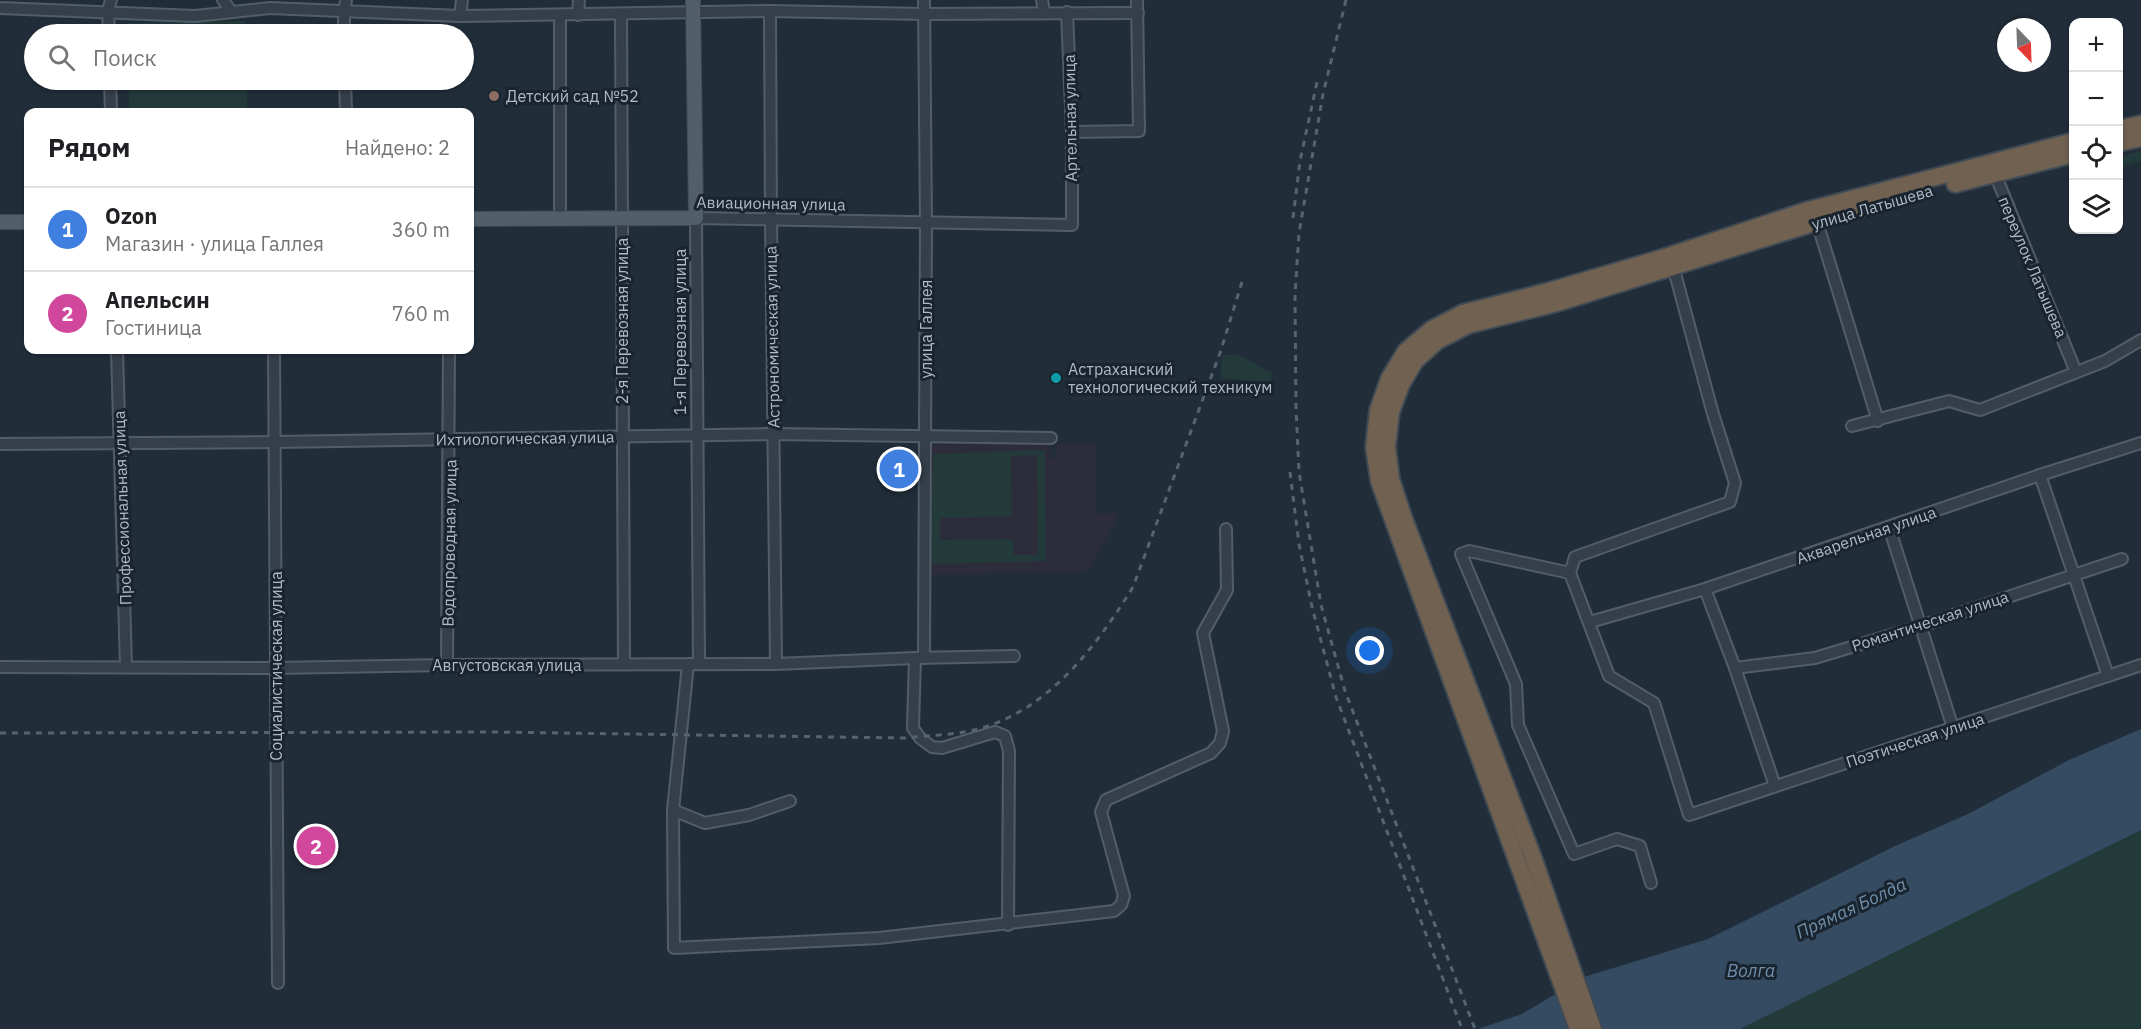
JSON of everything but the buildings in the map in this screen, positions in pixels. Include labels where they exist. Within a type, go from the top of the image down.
[{"type":"highway","points":[[2123,128],[2141,124]]},
{"type":"highway","points":[[2123,142],[2141,138]]},
{"type":"highway","name":"улица Латышева","points":[[1526,860],[1391,479],[1387,447],[1391,412],[1401,385],[1415,362],[1437,341],[1468,325],[1557,303],[2069,142]]},
{"type":"highway","name":"улица Латышева","points":[[1526,860],[1379,481],[1374,447],[1378,410],[1389,379],[1407,351],[1432,329],[1463,313],[1549,291],[1698,247],[1805,211],[1993,168],[2069,155]]},
{"type":"highway","points":[[1526,860],[1578,1029]]},
{"type":"highway","points":[[1526,860],[1593,1029]]},
{"type":"main road","name":"1-я Перевозная улица","points":[[693,6],[696,218]]},
{"type":"main road","name":"Авиационная улица","points":[[474,219],[696,218]]},
{"type":"main road","points":[[0,222],[24,222]]},
{"type":"street","points":[[223,0],[231,11]]},
{"type":"street","points":[[344,24],[346,0]]},
{"type":"street","points":[[460,16],[462,0]]},
{"type":"street","points":[[578,15],[579,0]]},
{"type":"street","name":"улица Галлея","points":[[924,0],[925,437],[920,658],[913,728],[920,738],[932,747],[942,748],[995,732],[1005,736],[1009,751],[1008,925]]},
{"type":"street","points":[[1042,0],[1044,12]]},
{"type":"street","points":[[1072,132],[1139,131],[1137,0]]},
{"type":"street","points":[[109,24],[110,6]]},
{"type":"street","points":[[0,8],[110,6],[195,16],[270,8],[460,16],[578,15],[621,14],[693,6],[770,11],[813,6],[925,14],[1138,13]]},
{"type":"street","name":"Астрономическая улица","points":[[770,11],[776,664]]},
{"type":"street","name":"Артельная улица","points":[[1067,12],[1072,132],[1072,225]]},
{"type":"street","name":"2-я Перевозная улица","points":[[621,14],[624,664]]},
{"type":"street","points":[[560,15],[560,219]]},
{"type":"street","points":[[110,90],[111,108]]},
{"type":"street","points":[[345,90],[346,108]]},
{"type":"street","name":"переулок Латышева","points":[[1993,168],[2076,372]]},
{"type":"street","name":"Авиационная улица","points":[[696,218],[1072,225]]},
{"type":"street","name":"1-я Перевозная улица","points":[[696,218],[697,435],[694,664],[673,810],[674,948],[879,938],[1008,925]]},
{"type":"street","points":[[1817,222],[1878,421]]},
{"type":"street","points":[[1590,622],[1570,573],[1575,557],[1730,501],[1735,483],[1713,414],[1673,266]]},
{"type":"street","points":[[1852,426],[1949,401],[1980,410],[2105,361],[2141,339]]},
{"type":"street","name":"Профессиональная улица","points":[[117,354],[126,667]]},
{"type":"street","name":"Социалистическая улица","points":[[274,354],[278,983]]},
{"type":"street","name":"Водопроводная улица","points":[[447,665],[449,354]]},
{"type":"street","name":"Ихтиологическая улица","points":[[0,444],[773,434],[1051,438]]},
{"type":"street","name":"Акварельная улица","points":[[1590,622],[1705,589],[2141,443]]},
{"type":"street","points":[[2040,475],[2108,676]]},
{"type":"street","points":[[1889,527],[1953,728]]},
{"type":"street","points":[[1008,925],[1114,911],[1121,905],[1124,896],[1101,812],[1106,800],[1211,753],[1220,743],[1223,731],[1203,633],[1227,590],[1226,529]]},
{"type":"street","points":[[1570,573],[1469,551],[1461,554],[1515,684],[1518,725],[1574,854],[1617,839],[1640,846],[1651,883]]},
{"type":"street","name":"Романтическая улица","points":[[1735,668],[1815,658],[1921,626],[2122,559]]},
{"type":"street","points":[[1705,589],[1735,668],[1774,786]]},
{"type":"street","name":"Поэтическая улица","points":[[1590,622],[1609,676],[1654,703],[1689,815],[2141,665]]},
{"type":"street","name":"Августовская улица","points":[[0,667],[275,668],[776,664],[1014,656]]},
{"type":"street","points":[[673,810],[705,823],[749,815],[790,801]]},
{"type":"shaded area","points":[[1057,444],[1096,444],[1096,514],[1120,513],[1088,571],[930,575],[929,445],[1049,445],[1049,458],[1056,457]]},
{"type":"green space","points":[[246,21],[246,24],[128,23]]},
{"type":"green space","points":[[129,90],[247,90],[247,108],[129,108]]},
{"type":"green space","points":[[2141,151],[2141,161],[2123,166],[2123,156]]},
{"type":"green space","points":[[1222,355],[1239,355],[1272,373],[1268,391],[1264,392],[1245,380],[1221,378]]},
{"type":"green space","points":[[1045,450],[1046,561],[931,564],[933,454]],"holes":[[[1037,455],[1038,555],[1014,555],[1013,539],[940,540],[940,518],[1012,516],[1011,456]]]},
{"type":"green space","points":[[2141,830],[2141,1029],[1740,1029],[2106,846]]},
{"type":"water","name":"Волга","points":[[2141,729],[2141,830],[1740,1029],[1478,1029],[1522,1014],[1584,977],[1708,939],[1895,846],[1968,814],[2069,760]]},
{"type":"railway","points":[[1346,0],[1323,94],[1299,233],[1295,294],[1299,472],[1321,605],[1345,691],[1475,1029]]},
{"type":"railway","points":[[1293,218],[1300,161],[1317,82]]},
{"type":"railway","points":[[0,733],[492,732],[905,738],[959,733],[991,725],[1014,715],[1055,686],[1090,649],[1133,587],[1220,353],[1242,282]]},
{"type":"railway","points":[[1290,472],[1299,544],[1312,607],[1336,697],[1462,1029]]},
{"type":"place","name":"Детский сад №52","points":[[494,96]]},
{"type":"place","name":"Астраханский технологический техникум","points":[[1056,378]]},
{"type":"place","name":"Ozon","points":[[899,469]]},
{"type":"place","name":"Апельсин","points":[[316,846]]},
{"type":"water label","name":"Прямая Болда","points":[[1851,908]]}]
